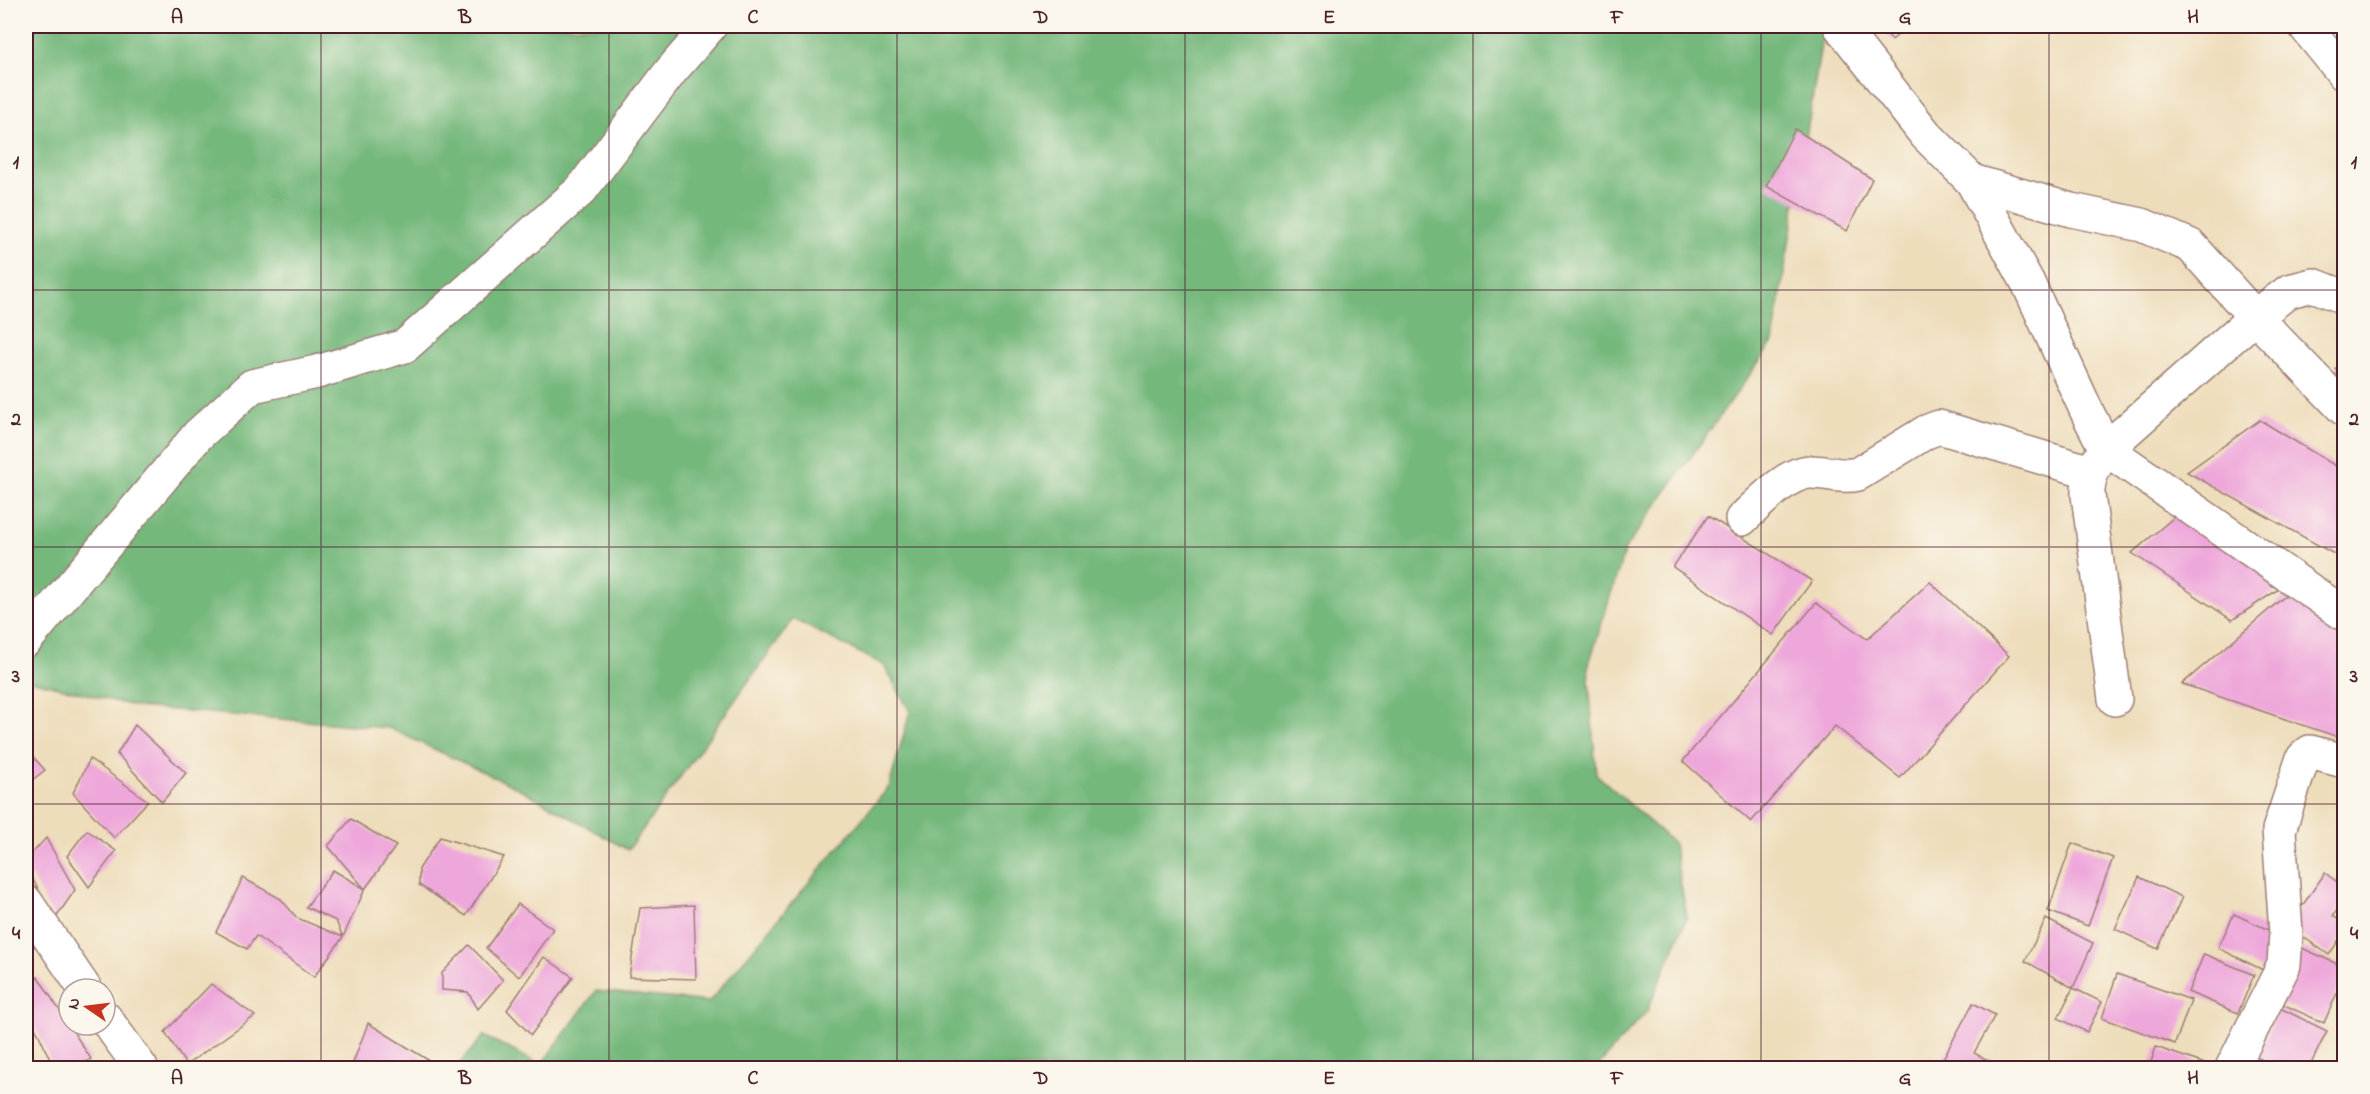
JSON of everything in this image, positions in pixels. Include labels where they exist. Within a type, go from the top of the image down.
[{"type":"street","points":[[26,640],[198,435],[252,386],[317,372],[405,346],[581,190],[671,71],[710,26]]},
{"type":"street","points":[[1840,26],[1926,135],[1972,181],[2028,283],[2088,414],[2099,461]]},
{"type":"street","points":[[2305,26],[2344,74]]},
{"type":"street","points":[[1972,181],[2071,210],[2142,225],[2191,246],[2254,317],[2344,409]]},
{"type":"street","points":[[2115,699],[2087,485],[2099,461],[2254,317],[2289,291],[2313,285],[2344,297]]},
{"type":"street","points":[[1742,519],[1787,480],[1798,474],[1809,472],[1851,476],[1858,474],[1926,432],[1939,427],[2099,461],[2343,609]]},
{"type":"street","points":[[2232,1068],[2284,965],[2286,933],[2279,830],[2303,758],[2310,752],[2344,761]]},
{"type":"street","points":[[26,902],[77,977]]},
{"type":"street","points":[[117,1035],[141,1068]]},
{"type":"green space","points":[[26,26],[1824,26],[1773,342],[1625,549],[1588,667],[1596,774],[1673,843],[1687,917],[1647,1011],[1596,1068],[456,1068],[484,1036],[541,1065],[596,991],[709,1002],[889,787],[910,712],[884,665],[793,619],[628,850],[524,791],[389,728],[138,707],[26,679]]},
{"type":"building","points":[[1881,26],[1908,26],[1892,40]]},
{"type":"building","points":[[1795,129],[1872,179],[1847,231],[1766,186]]},
{"type":"building","points":[[2344,362],[2344,377],[2335,369]]},
{"type":"building","points":[[2260,420],[2344,471],[2344,536],[2334,554],[2187,472]]},
{"type":"building","points":[[2187,506],[2282,587],[2232,620],[2132,553]]},
{"type":"building","points":[[1708,516],[1812,581],[1773,635],[1673,567]]},
{"type":"building","points":[[1930,582],[2009,656],[1900,778],[1835,726],[1751,822],[1683,761],[1816,603],[1867,639]]},
{"type":"building","points":[[2299,584],[2344,624],[2344,739],[2182,684]]},
{"type":"building","points":[[135,725],[186,773],[162,802],[117,754]]},
{"type":"building","points":[[26,749],[45,770],[26,785]]},
{"type":"building","points":[[90,759],[148,801],[114,838],[73,793]]},
{"type":"building","points":[[351,819],[396,846],[365,889],[328,846]]},
{"type":"building","points":[[87,830],[116,851],[89,887],[67,856]]},
{"type":"building","points":[[440,837],[504,857],[466,916],[419,885],[419,869]]},
{"type":"building","points":[[46,838],[75,890],[55,919],[26,867],[26,860]]},
{"type":"building","points":[[2072,843],[2113,858],[2088,926],[2048,911]]},
{"type":"building","points":[[333,870],[365,889],[343,937],[336,921],[306,907]]},
{"type":"building","points":[[2325,873],[2344,887],[2344,900],[2333,916],[2344,923],[2344,932],[2329,955],[2288,926]]},
{"type":"building","points":[[2139,877],[2182,897],[2158,949],[2115,929]]},
{"type":"building","points":[[243,878],[281,899],[297,918],[343,937],[314,977],[256,936],[247,949],[216,932]]},
{"type":"building","points":[[518,904],[553,929],[519,977],[486,948]]},
{"type":"building","points":[[694,905],[696,979],[629,977],[640,908]]},
{"type":"building","points":[[2234,914],[2282,936],[2265,971],[2218,948]]},
{"type":"building","points":[[2046,919],[2093,943],[2073,988],[2025,961]]},
{"type":"building","points":[[26,927],[34,947],[26,953]]},
{"type":"building","points":[[469,945],[503,980],[478,1009],[468,992],[442,990],[442,973]]},
{"type":"building","points":[[2302,948],[2344,967],[2344,977],[2324,1023],[2278,1002]]},
{"type":"building","points":[[2204,954],[2254,975],[2238,1013],[2188,992]]},
{"type":"building","points":[[544,957],[573,977],[531,1035],[507,1010]]},
{"type":"building","points":[[2117,974],[2191,1000],[2175,1044],[2102,1018]]},
{"type":"building","points":[[38,977],[57,1006],[57,1037],[77,1037],[91,1059],[74,1068],[54,1068],[26,1013],[26,988]]},
{"type":"building","points":[[211,984],[255,1016],[186,1065],[165,1032]]},
{"type":"building","points":[[2073,988],[2102,1002],[2087,1032],[2058,1018]]},
{"type":"building","points":[[1973,1003],[1995,1015],[1974,1053],[2003,1068],[1938,1068]]},
{"type":"building","points":[[2280,1008],[2327,1031],[2309,1068],[2279,1068],[2256,1057]]},
{"type":"building","points":[[368,1023],[428,1060],[421,1068],[351,1068]]},
{"type":"building","points":[[2156,1047],[2214,1067],[2214,1068],[2149,1068]]},
{"type":"building","points":[[26,1055],[35,1068],[26,1068]]}]
